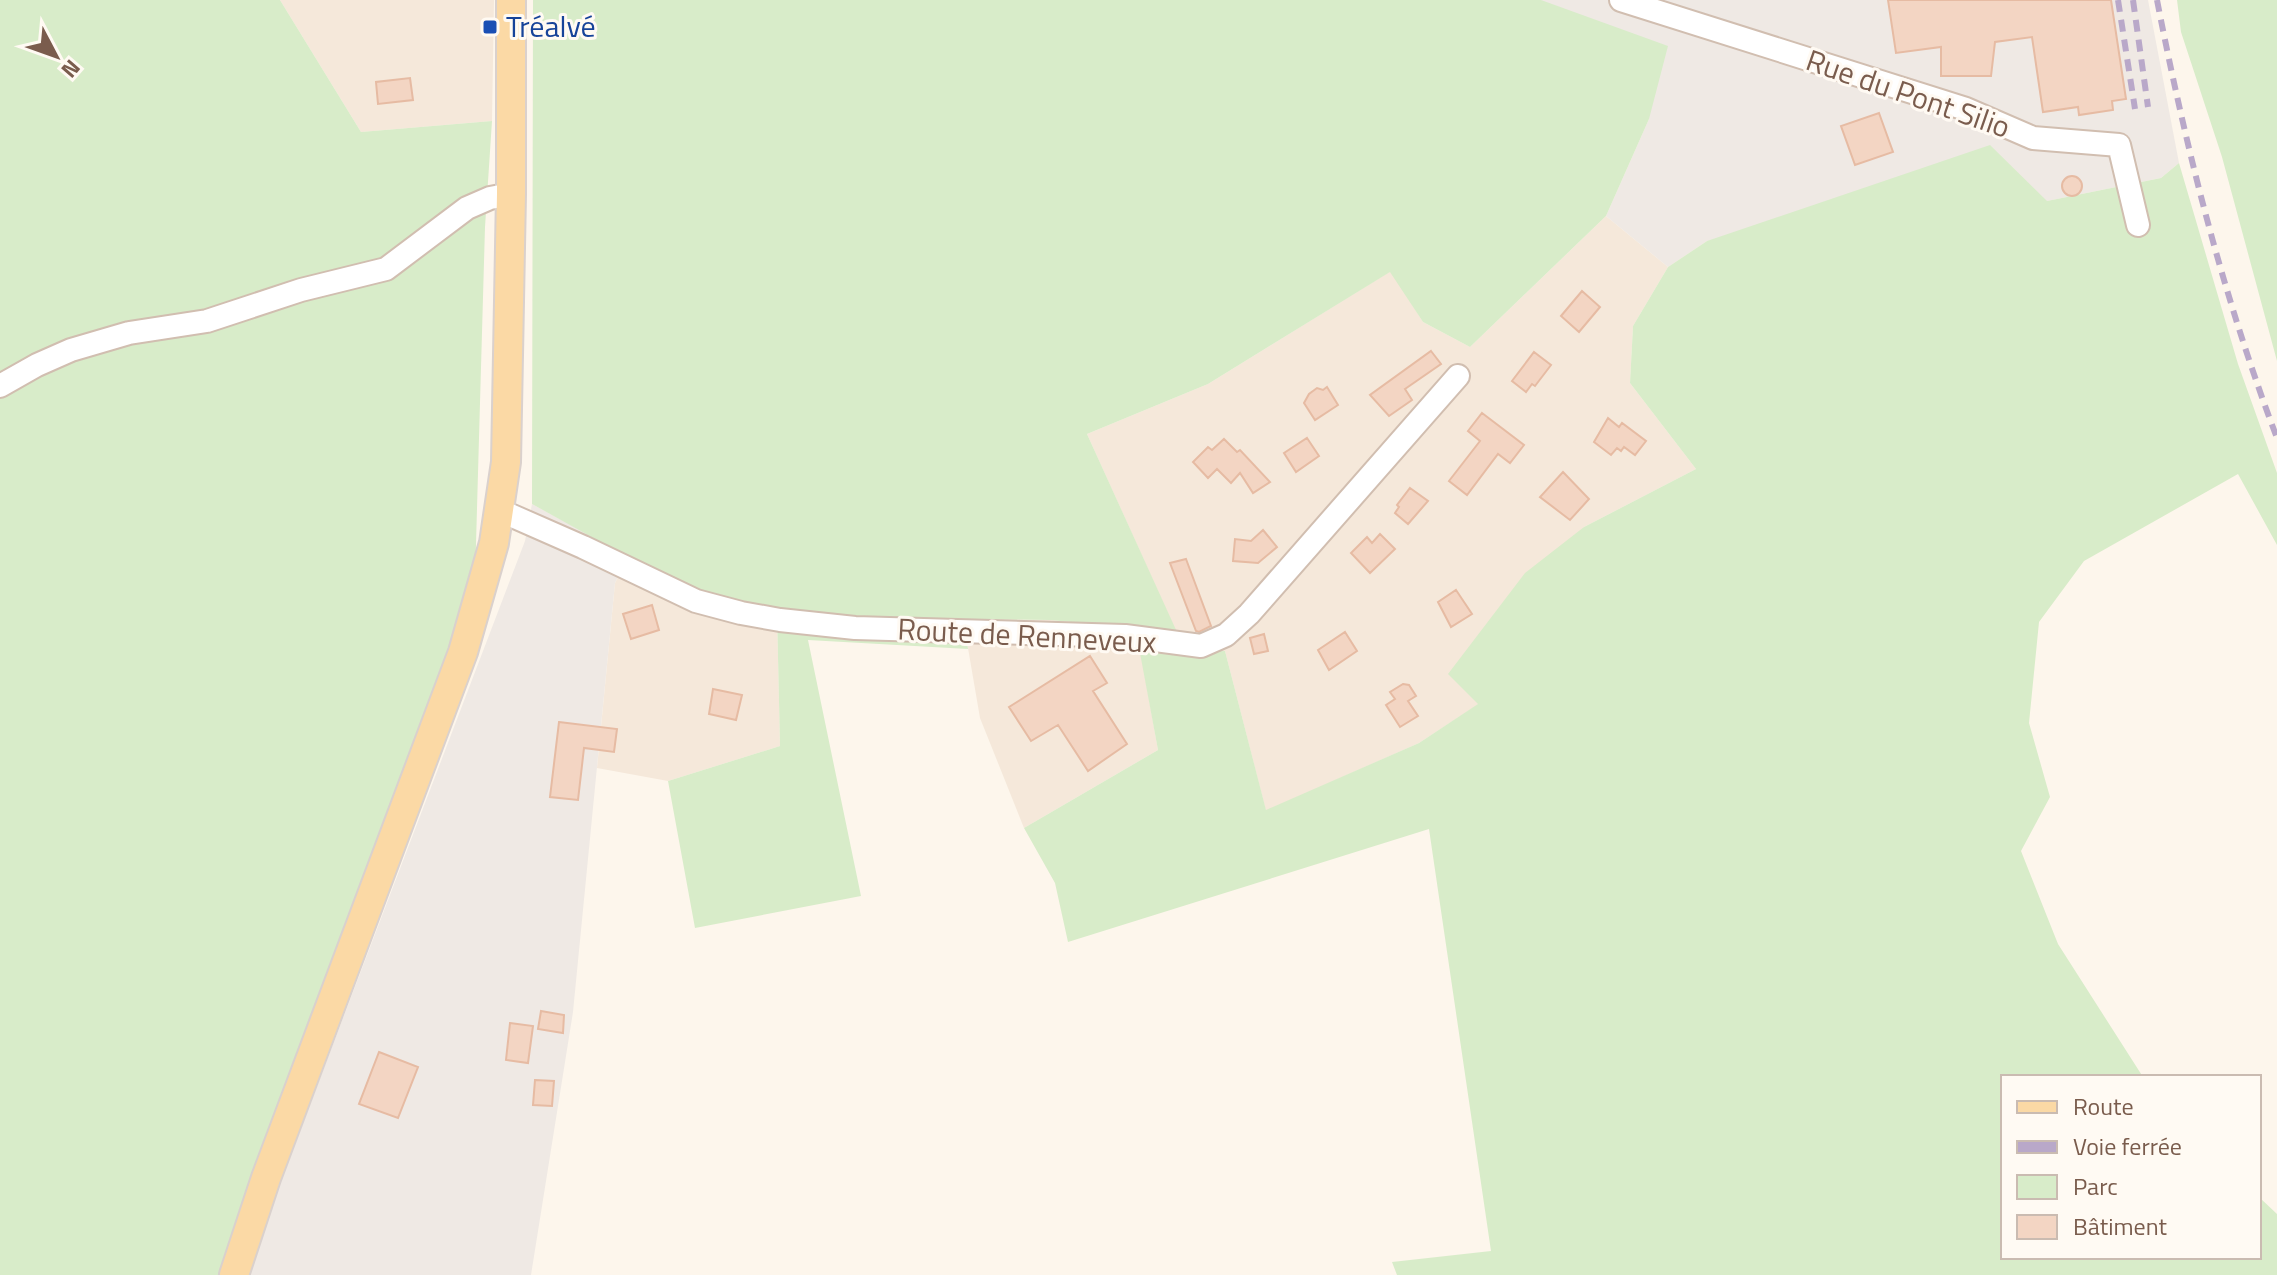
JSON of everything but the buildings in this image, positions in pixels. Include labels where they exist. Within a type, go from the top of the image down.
[{"type":"main road","points":[[234,1275],[266,1178],[463,652],[488,569],[501,511],[506,462],[511,0]]},
{"type":"street","name":"Rue du Pont Silio","points":[[1621,0],[1966,109],[2033,138],[2119,145],[2138,225]]},
{"type":"street","points":[[0,386],[37,365],[114,337],[207,321],[301,290],[386,269],[467,208],[490,198],[511,194]]},
{"type":"street","name":"Route de Renneveux","points":[[501,511],[696,601],[741,613],[855,628],[1125,636],[1201,646],[1226,635],[1249,614],[1458,376]]},
{"type":"shaded area","points":[[280,0],[494,0],[492,121],[361,132]]},
{"type":"shaded area","points":[[1541,0],[2148,0],[2179,163],[2161,178],[2047,201],[1707,241],[1668,267],[1606,216],[1649,119]]},
{"type":"shaded area","points":[[1606,216],[1668,267],[1633,326],[1630,383],[1696,469],[1584,527],[1479,704],[1419,743],[1266,811],[1225,651],[1141,654],[1158,750],[1024,828],[980,718],[963,619],[1050,620],[1176,631],[1087,434],[1208,384],[1391,271],[1423,322],[1470,347]]},
{"type":"shaded area","points":[[532,504],[628,556],[615,583],[573,1012],[531,1275],[245,1275],[525,541]]},
{"type":"shaded area","points":[[628,556],[653,571],[777,613],[780,746],[668,781],[597,768],[615,583]]},
{"type":"green space","points":[[0,0],[280,0],[361,132],[492,121],[485,227],[475,579],[232,1237],[221,1275],[0,1275]]},
{"type":"green space","points":[[533,0],[1541,0],[1668,46],[1649,119],[1606,216],[1470,347],[1423,322],[1390,272],[1208,384],[1087,434],[1177,632],[1050,620],[964,619],[968,649],[808,640],[861,896],[695,928],[668,781],[780,746],[777,613],[720,599],[653,571],[532,504]]},
{"type":"green space","points":[[2177,0],[2277,0],[2277,361],[2222,157],[2181,32]]},
{"type":"green space","points":[[1990,145],[2047,201],[2161,178],[2179,163],[2238,364],[2277,473],[2277,545],[2238,474],[2084,561],[2039,622],[2029,723],[2050,797],[2021,851],[2058,944],[2142,1075],[2001,1075],[2001,1259],[2261,1259],[2261,1199],[2277,1214],[2277,1275],[1397,1275],[1392,1262],[1491,1251],[1429,829],[1068,942],[1055,883],[1024,828],[1158,750],[1140,653],[1225,651],[1266,810],[1419,743],[1478,704],[1448,674],[1525,573],[1584,527],[1696,469],[1630,383],[1633,326],[1668,267],[1707,241]]},
{"type":"railway","points":[[2118,0],[2135,109]]},
{"type":"railway","points":[[2133,0],[2148,107]]},
{"type":"railway","points":[[2157,0],[2180,111],[2208,222],[2240,331],[2277,438]]},
{"type":"place","name":"Tréalvé","points":[[490,27]]}]
